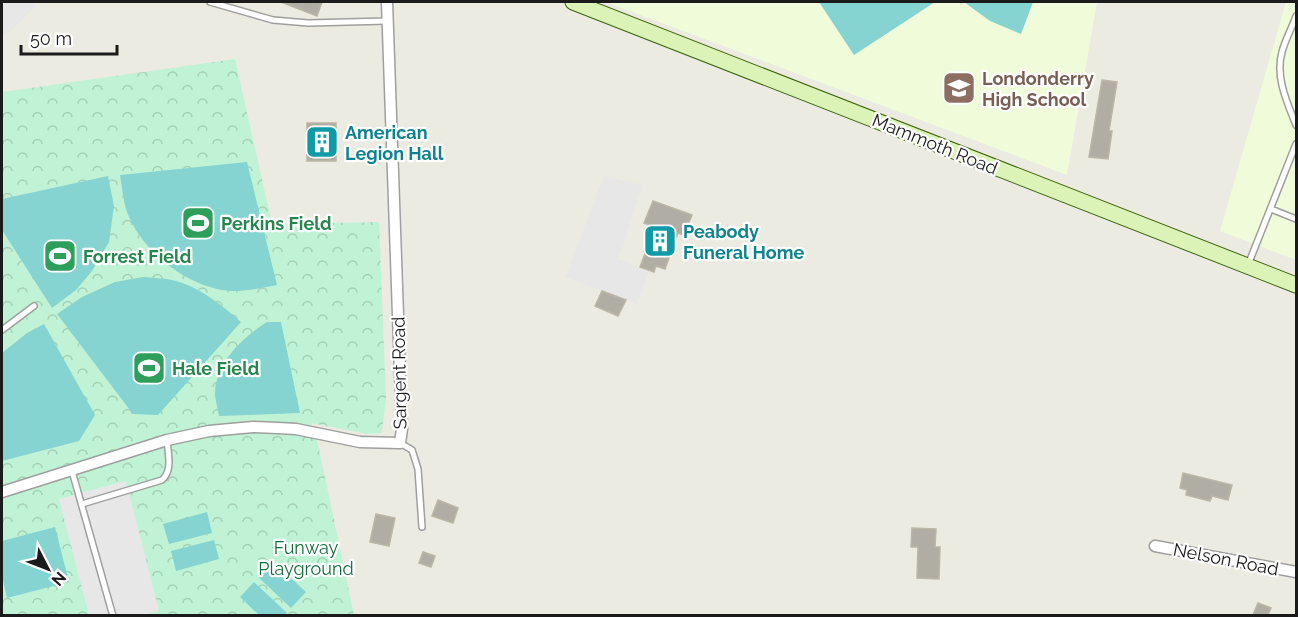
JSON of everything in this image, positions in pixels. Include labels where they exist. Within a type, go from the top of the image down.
[{"type":"main road","name":"Mammoth Road","points":[[582,3],[1296,285]]},
{"type":"street","name":"Sargent Road","points":[[2,492],[167,440],[209,431],[253,427],[296,429],[360,442],[400,443],[402,429],[387,2]]},
{"type":"street","name":"Nelson Road","points":[[1155,546],[1296,572]]},
{"type":"lane","points":[[210,2],[273,20],[308,23],[387,21]]},
{"type":"lane","points":[[1296,16],[1282,52],[1280,66],[1282,88],[1296,125]]},
{"type":"lane","points":[[1248,266],[1296,144]]},
{"type":"lane","points":[[1271,208],[1296,219]]},
{"type":"lane","points":[[2,330],[34,306]]},
{"type":"lane","points":[[82,504],[162,480],[169,463],[167,440]]},
{"type":"lane","points":[[400,443],[412,450],[418,469],[422,527]]},
{"type":"lane","points":[[72,471],[113,615]]},
{"type":"shaded area","points":[[2,2],[30,2],[36,6],[12,30],[2,35]]},
{"type":"shaded area","name":"Londonderry High School","points":[[606,2],[1097,2],[1067,175]]},
{"type":"shaded area","points":[[819,2],[935,2],[854,55]]},
{"type":"shaded area","points":[[964,2],[1033,2],[1021,34],[990,21]]},
{"type":"shaded area","points":[[1286,2],[1296,2],[1296,260],[1220,231]]},
{"type":"shaded area","name":"Perkins Field","points":[[247,162],[277,285],[238,291],[216,289],[184,275],[155,254],[143,241],[127,212],[120,175]]},
{"type":"shaded area","name":"Forrest Field","points":[[108,176],[114,206],[109,242],[92,271],[76,290],[52,308],[2,230],[2,199]]},
{"type":"shaded area","points":[[604,176],[642,185],[618,259],[649,270],[637,304],[566,277]]},
{"type":"shaded area","name":"Hale Field","points":[[143,277],[172,280],[200,291],[241,322],[158,415],[133,414],[57,314],[82,297],[115,282]]},
{"type":"shaded area","points":[[267,322],[281,322],[300,413],[219,416],[215,393],[220,371],[240,343]]},
{"type":"shaded area","points":[[44,324],[95,415],[79,441],[2,461],[2,353],[27,333]]},
{"type":"shaded area","points":[[126,481],[159,611],[143,615],[89,615],[59,499]]},
{"type":"shaded area","points":[[207,512],[212,533],[169,544],[163,524]]},
{"type":"shaded area","points":[[55,527],[69,582],[7,598],[2,576],[2,541]]},
{"type":"shaded area","points":[[214,540],[219,559],[176,571],[171,551]]},
{"type":"shaded area","points":[[272,561],[306,592],[291,608],[258,577]]},
{"type":"shaded area","points":[[254,582],[287,613],[259,615],[240,597]]},
{"type":"green space","name":"Funway Playground","points":[[235,59],[272,224],[379,222],[386,397],[382,433],[367,434],[311,423],[318,444],[354,615],[2,615],[2,92]]},
{"type":"building","points":[[281,2],[322,2],[317,16]]},
{"type":"building","points":[[1102,80],[1117,82],[1109,131],[1112,131],[1108,159],[1089,157]]},
{"type":"building","name":"American Legion Hall","points":[[307,123],[336,123],[336,161],[307,161]]},
{"type":"building","name":"Peabody Funeral Home","points":[[653,201],[692,215],[684,235],[678,233],[665,269],[656,266],[654,272],[640,267],[655,227],[644,223]]},
{"type":"building","points":[[602,291],[626,300],[618,316],[595,306]]},
{"type":"building","points":[[1183,473],[1232,485],[1228,500],[1212,496],[1210,501],[1186,495],[1187,490],[1180,488]]},
{"type":"building","points":[[438,500],[458,508],[453,523],[432,516]]},
{"type":"building","points":[[376,514],[395,518],[389,546],[370,542]]},
{"type":"building","points":[[912,528],[936,529],[935,547],[940,547],[939,579],[917,578],[918,547],[911,547]]},
{"type":"building","points":[[423,552],[435,556],[431,567],[419,563]]},
{"type":"building","points":[[1258,603],[1271,608],[1268,615],[1253,615]]},
{"type":"place","name":"Londonderry High School","points":[[959,88]]},
{"type":"place","name":"American Legion Hall","points":[[322,142]]},
{"type":"place","name":"Perkins Field","points":[[198,223]]},
{"type":"place","name":"Peabody Funeral Home","points":[[660,241]]},
{"type":"place","name":"Forrest Field","points":[[60,256]]},
{"type":"place","name":"Hale Field","points":[[149,368]]}]
